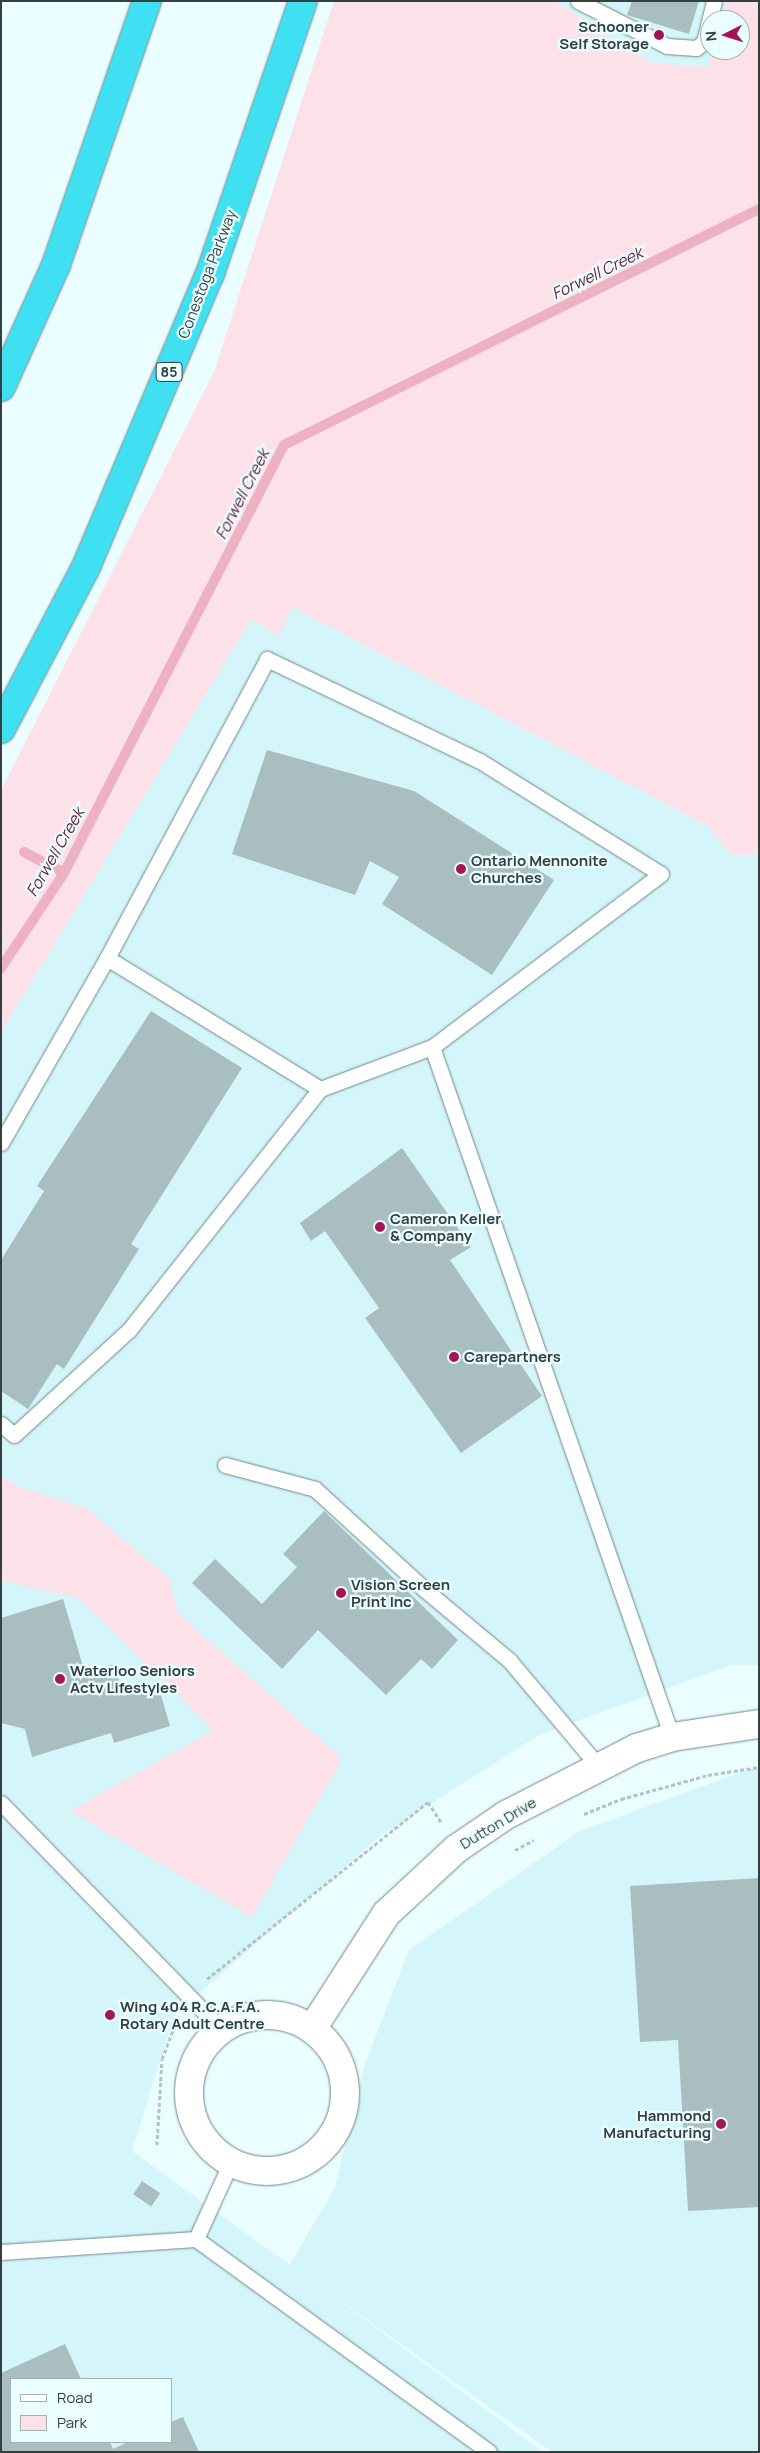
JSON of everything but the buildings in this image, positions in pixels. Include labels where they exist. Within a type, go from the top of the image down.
[{"type":"highway","points":[[1,387],[56,265],[147,1]]},
{"type":"highway","name":"Conestoga Parkway","points":[[1,729],[86,568],[210,274],[303,1]]},
{"type":"street","name":"Dutton Drive","points":[[312,2029],[386,1914],[456,1849],[506,1814],[637,1748],[672,1737],[759,1724]]},
{"type":"street","points":[[257,2015],[277,2015],[312,2029],[326,2042],[343,2075],[345,2093],[336,2129],[314,2154],[291,2167],[264,2170],[231,2162],[202,2136],[189,2098],[196,2060],[207,2043],[221,2029],[257,2015]]},
{"type":"lane","points":[[578,1],[608,8],[667,46],[696,48],[704,42],[714,1]]},
{"type":"lane","points":[[1,1143],[107,958],[267,659],[480,761],[661,874],[432,1047],[320,1089],[128,1330],[14,1435],[1,1424]]},
{"type":"lane","points":[[107,958],[320,1089]]},
{"type":"lane","points":[[432,1047],[672,1737]]},
{"type":"lane","points":[[224,1465],[315,1489],[424,1589],[509,1660],[599,1767]]},
{"type":"lane","points":[[1,1803],[221,2029]]},
{"type":"lane","points":[[196,2239],[231,2162]]},
{"type":"lane","points":[[1,2252],[196,2239],[489,2452]]},
{"type":"path","points":[[580,1815],[621,1799],[708,1775],[759,1767]]},
{"type":"path","points":[[157,2145],[162,2059],[172,2027],[204,1981],[428,1802],[442,1824]]},
{"type":"path","points":[[510,1854],[541,1835]]},
{"type":"shaded area","name":"Schooner Self Storage","points":[[554,1],[725,1],[723,10],[700,10],[700,60],[710,60],[708,67],[652,63]]},
{"type":"shaded area","points":[[292,607],[706,825],[732,855],[759,854],[759,1665],[731,1665],[539,1735],[380,1836],[174,2015],[132,2151],[290,2265],[335,2187],[364,2067],[409,1950],[580,1831],[750,1769],[759,1769],[759,2452],[552,2452],[324,2289],[543,2452],[1,2452],[1,1507],[21,1488],[1,1476],[1,1032],[252,617]]},
{"type":"green space","points":[[334,1],[554,1],[652,63],[708,67],[710,60],[750,60],[750,10],[723,10],[725,1],[759,1],[759,854],[732,855],[706,825],[292,607],[279,637],[252,618],[1,1032],[1,790],[214,372]]},
{"type":"green space","points":[[1,1476],[21,1488],[86,1508],[169,1578],[177,1612],[342,1759],[252,1917],[70,1811],[214,1730],[79,1598],[1,1581]]},
{"type":"waterway","name":"Forwell Creek","points":[[1,968],[64,873],[284,445],[759,209]]},
{"type":"waterway","points":[[24,852],[64,873]]},
{"type":"place","name":"Schooner Self Storage","points":[[659,35]]},
{"type":"place","name":"Ontario Mennonite Churches","points":[[461,869]]},
{"type":"place","name":"Cameron Keller & Company","points":[[380,1227]]},
{"type":"place","name":"Carepartners","points":[[454,1357]]},
{"type":"place","name":"Vision Screen Print Inc","points":[[341,1593]]},
{"type":"place","name":"Waterloo Seniors Actv Lifestyles","points":[[60,1679]]},
{"type":"place","name":"Wing 404 R.C.A.F.A. Rotary Adult Centre","points":[[110,2015]]},
{"type":"place","name":"Hammond Manufacturing","points":[[721,2124]]}]
